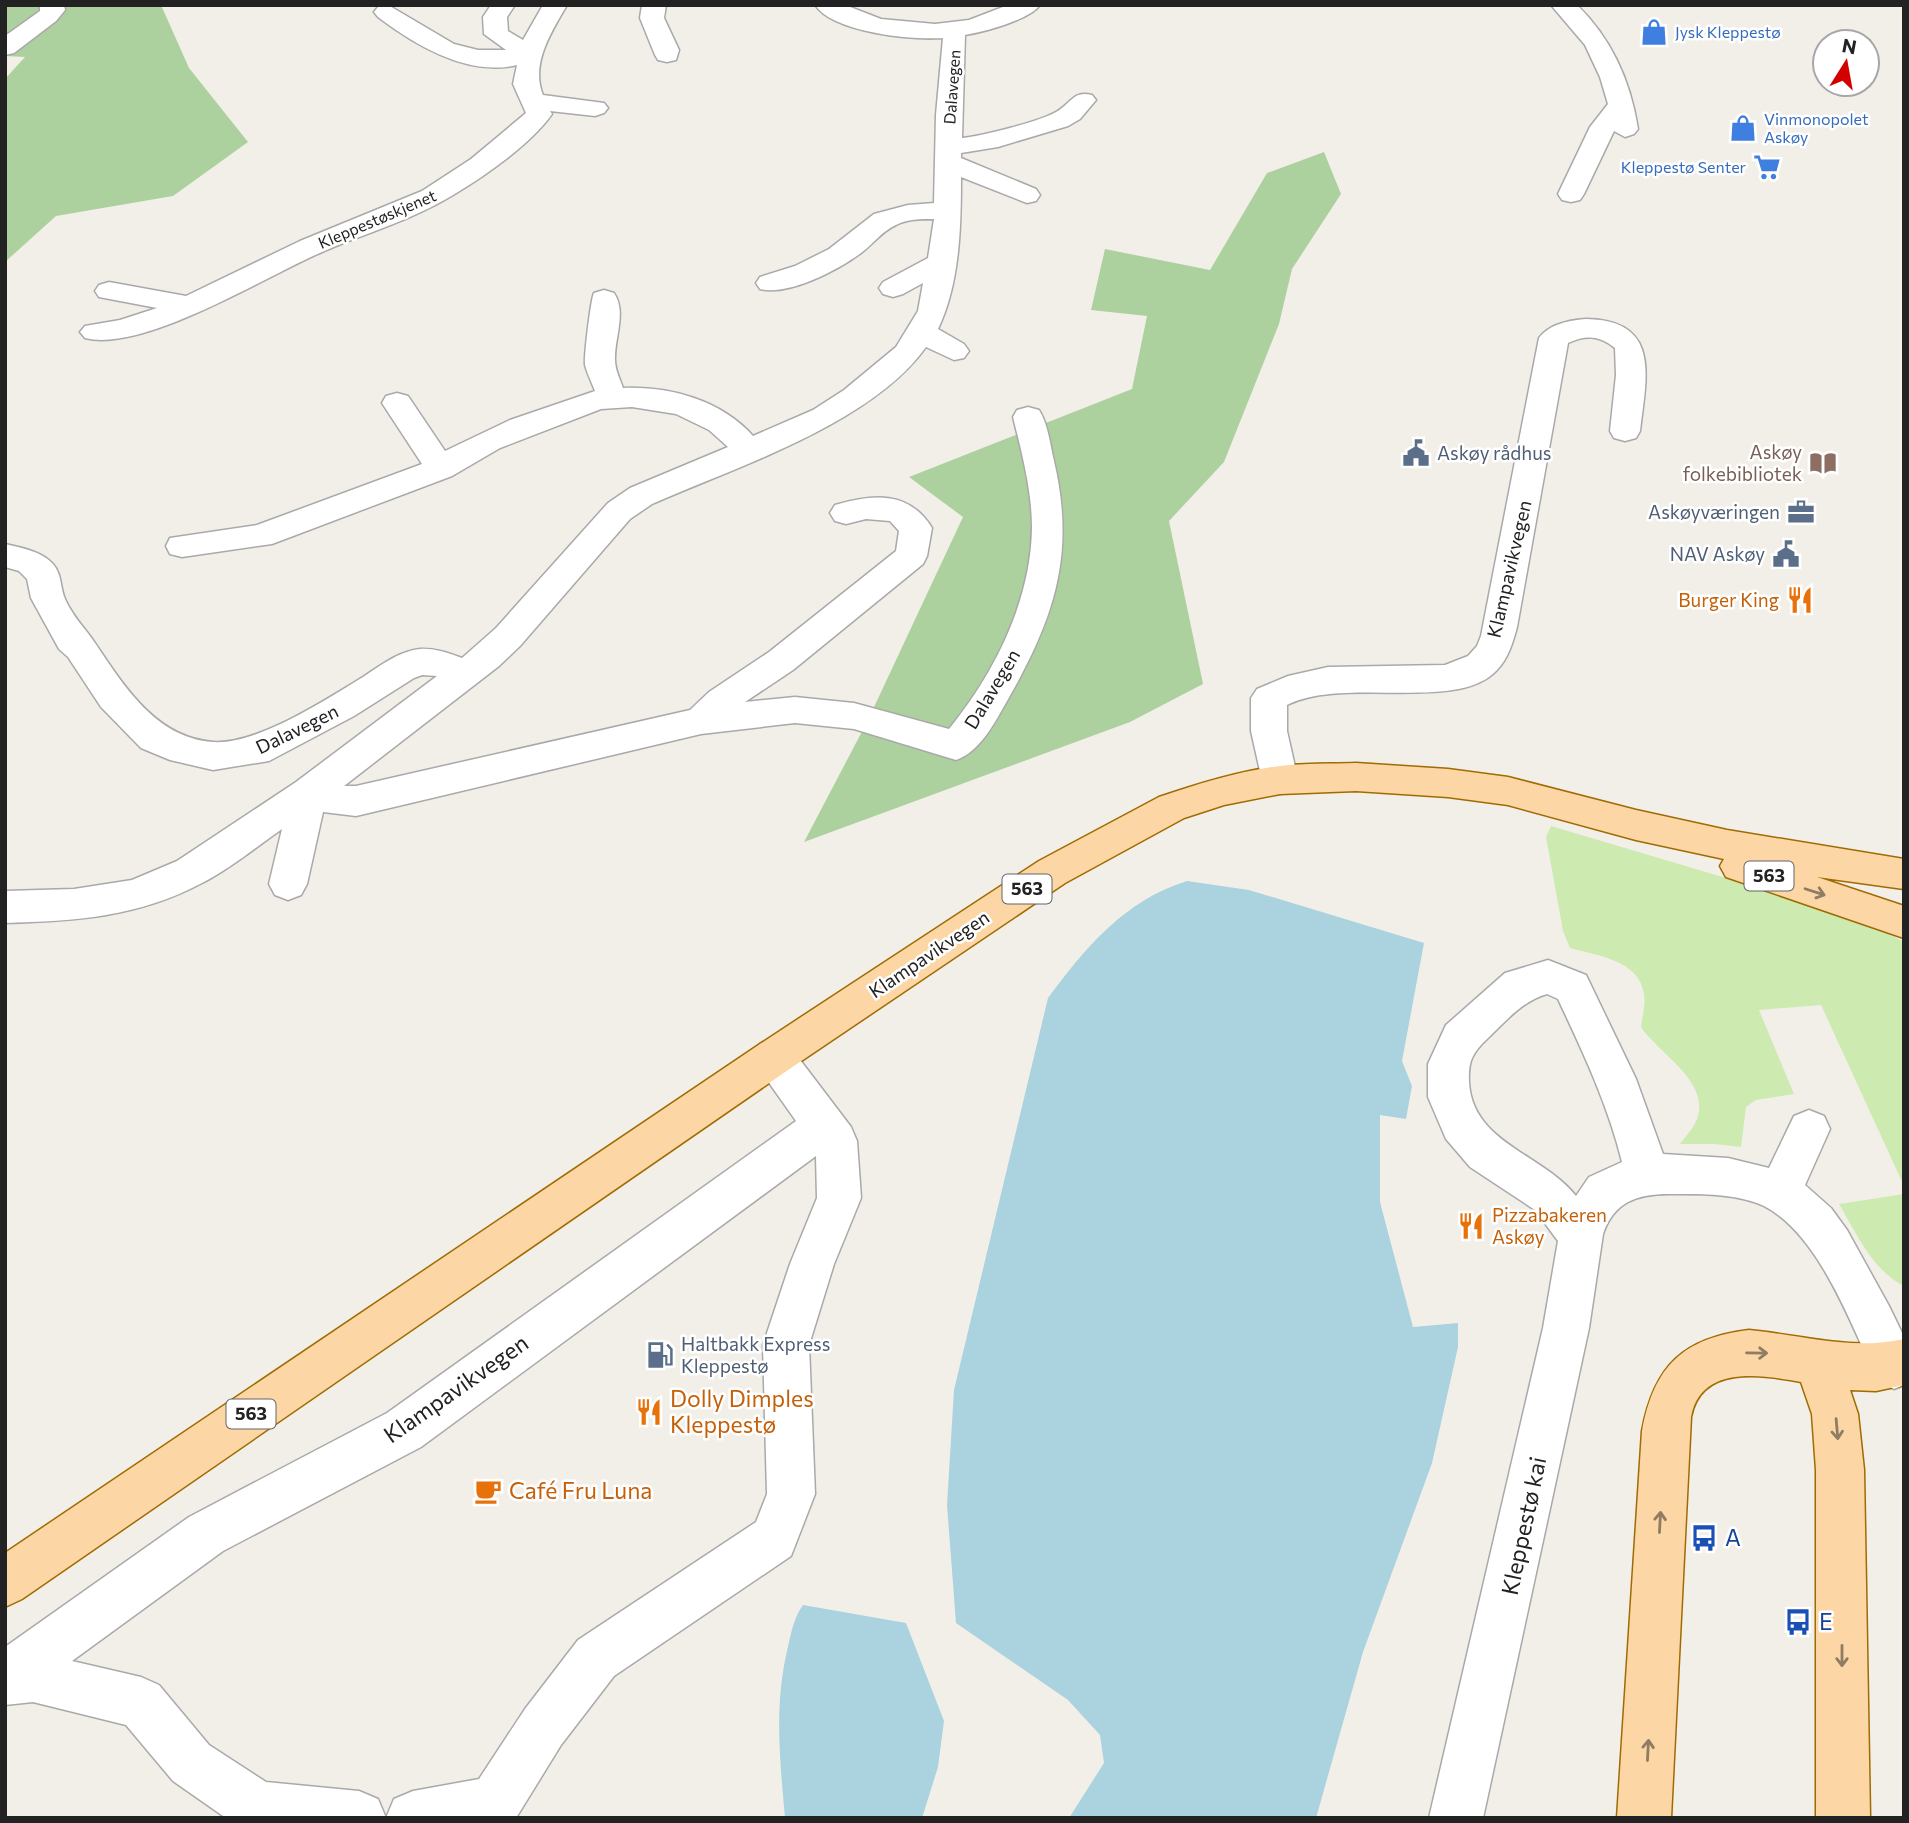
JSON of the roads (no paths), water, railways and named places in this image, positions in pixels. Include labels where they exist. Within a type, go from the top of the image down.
[{"type":"main road","name":"Klampavikvegen","points":[[5,1581],[774,1057],[1052,872],[1112,837],[1172,807],[1224,791],[1280,780],[1356,777],[1448,783],[1508,791],[1636,825],[1831,864],[1904,874]]},
{"type":"main road","name":"Klampavikvegen","points":[[1636,825],[1726,862],[1904,922]]},
{"type":"main road","name":"Kleppestø kai","points":[[1644,1818],[1665,1431],[1674,1396],[1693,1370],[1712,1360],[1737,1353],[1772,1353],[1855,1368],[1899,1364]]},
{"type":"main road","points":[[1818,1363],[1835,1414],[1840,1471],[1843,1818]]},
{"type":"street","points":[[5,48],[48,16],[53,10],[52,5]]},
{"type":"street","points":[[503,5],[495,16],[496,34],[524,51]]},
{"type":"street","name":"Kleppestøskjenet","points":[[95,332],[119,331],[186,305],[300,251],[433,196],[488,159],[539,114],[526,84],[524,51],[555,5]]},
{"type":"street","points":[[654,5],[652,18],[667,55]]},
{"type":"street","points":[[827,5],[840,13],[869,23],[920,30],[972,27],[1028,5]]},
{"type":"street","points":[[1563,5],[1600,49],[1617,83],[1624,116],[1604,127],[1572,194]]},
{"type":"street","points":[[386,12],[442,49],[472,59],[524,51]]},
{"type":"street","name":"Dalavegen","points":[[5,906],[74,905],[136,895],[190,872],[309,792],[466,673],[508,637],[619,511],[641,496],[824,417],[855,397],[906,354],[922,332],[932,311],[949,211],[948,154],[955,38],[950,30]]},
{"type":"street","points":[[472,68],[524,51]]},
{"type":"street","name":"Dalavegen","points":[[948,154],[1063,120],[1074,113],[1083,100]]},
{"type":"street","points":[[533,101],[595,108]]},
{"type":"street","points":[[948,154],[1027,195]]},
{"type":"street","points":[[770,283],[798,275],[825,262],[859,241],[884,219],[916,211],[949,211]]},
{"type":"street","points":[[893,288],[941,262]]},
{"type":"street","points":[[109,291],[186,305]]},
{"type":"street","points":[[604,299],[606,323],[600,347],[600,365],[612,398]]},
{"type":"street","name":"Klampavikvegen","points":[[1280,780],[1269,731],[1269,698],[1290,685],[1342,677],[1432,680],[1461,675],[1485,661],[1497,636],[1509,582],[1554,338],[1573,328],[1598,328],[1620,336],[1630,349],[1625,431]]},
{"type":"street","points":[[922,332],[954,351]]},
{"type":"street","points":[[182,546],[261,536],[441,469],[461,453],[477,445],[568,410],[612,398],[671,402],[709,415],[735,433],[747,449]]},
{"type":"street","points":[[397,404],[441,469]]},
{"type":"street","name":"Dalavegen","points":[[309,792],[329,799],[356,801],[701,722],[795,710],[854,716],[916,732],[956,746],[973,726],[1005,673],[1027,627],[1040,591],[1048,530],[1037,450],[1028,417]]},
{"type":"street","points":[[701,722],[721,701],[781,661],[839,611],[911,556],[916,528],[898,510],[866,508],[846,513]]},
{"type":"street","name":"Dalavegen","points":[[5,555],[31,563],[43,574],[48,598],[65,629],[113,698],[154,738],[170,746],[213,756],[256,751],[342,707],[402,669],[419,662],[438,663],[466,673]]},
{"type":"street","points":[[288,884],[309,792]]},
{"type":"street","points":[[1579,1233],[1550,1196],[1485,1153],[1461,1126],[1449,1097],[1448,1064],[1460,1038],[1519,985],[1548,978],[1572,987],[1612,1068],[1636,1130],[1647,1175]]},
{"type":"street","points":[[413,1818],[495,1803],[542,1727],[596,1658],[774,1539],[791,1494],[786,1345],[812,1264],[839,1198],[836,1141],[774,1057]]},
{"type":"street","name":"Klampavikvegen","points":[[5,1679],[206,1534],[404,1430],[824,1125]]},
{"type":"street","points":[[1780,1192],[1809,1129]]},
{"type":"street","name":"Kleppestø kai","points":[[1456,1818],[1525,1524],[1573,1294],[1579,1233],[1599,1197],[1620,1182],[1647,1175],[1672,1173],[1739,1180],[1780,1192],[1802,1208],[1823,1232],[1899,1364]]},
{"type":"street","name":"Klampavikvegen","points":[[5,1679],[33,1677],[141,1703],[191,1763],[258,1808],[359,1818]]},
{"type":"water","points":[[1187,881],[1249,890],[1424,943],[1402,1061],[1412,1086],[1406,1119],[1380,1115],[1380,1202],[1413,1327],[1458,1323],[1458,1347],[1432,1463],[1363,1652],[1316,1818],[1069,1818],[1104,1763],[1100,1735],[1068,1700],[956,1623],[947,1505],[954,1390],[1048,998],[1108,928],[1144,900]]},
{"type":"water","points":[[803,1605],[906,1623],[944,1721],[938,1767],[922,1818],[785,1818],[779,1734],[780,1693],[791,1633]]},
{"type":"place","name":"Jysk Kleppestø","points":[[1654,32]]},
{"type":"place","name":"Vinmonopolet Askøy","points":[[1743,128]]},
{"type":"place","name":"Kleppestø Senter","points":[[1767,167]]},
{"type":"place","name":"Askøy rådhus","points":[[1416,453]]},
{"type":"place","name":"Askøy folkebibliotek","points":[[1823,463]]},
{"type":"place","name":"Askøyværingen","points":[[1801,512]]},
{"type":"place","name":"NAV Askøy","points":[[1786,554]]},
{"type":"place","name":"Burger King","points":[[1800,600]]},
{"type":"place","name":"Pizzabakeren Askøy","points":[[1471,1226]]},
{"type":"place","name":"Haltbakk Express Kleppestø","points":[[660,1355]]},
{"type":"place","name":"Dolly Dimples Kleppestø","points":[[649,1412]]},
{"type":"place","name":"Café Fru Luna","points":[[488,1491]]},
{"type":"place","name":"A","points":[[1704,1538]]},
{"type":"place","name":"E","points":[[1798,1622]]}]
